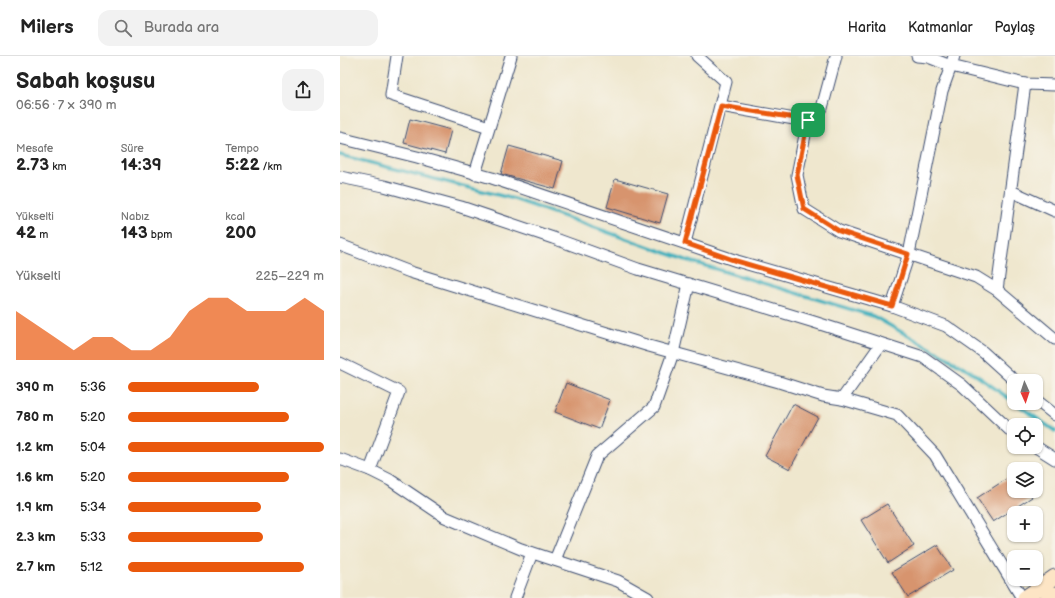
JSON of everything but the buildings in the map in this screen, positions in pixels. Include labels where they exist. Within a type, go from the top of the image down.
[{"type":"main road","points":[[1025,598],[1055,578]]},
{"type":"main road","points":[[1048,598],[1055,594]]},
{"type":"street","points":[[397,56],[391,95],[489,127]]},
{"type":"street","points":[[475,174],[511,56]]},
{"type":"street","points":[[685,243],[726,82],[697,56]]},
{"type":"street","points":[[836,56],[822,108],[808,120],[797,175],[804,209],[839,231],[976,277],[997,290],[1055,339]]},
{"type":"street","points":[[917,56],[952,61],[1025,84],[1055,85]]},
{"type":"street","points":[[892,306],[908,254],[942,91],[952,61]]},
{"type":"street","points":[[997,290],[1025,84]]},
{"type":"street","points":[[721,106],[808,120]]},
{"type":"street","points":[[340,138],[417,157],[475,174],[736,261],[892,306],[946,326],[983,352],[1007,374]]},
{"type":"street","points":[[340,177],[384,186],[461,207],[638,269],[814,322],[923,357],[962,385],[1007,427]]},
{"type":"street","points":[[1011,191],[1055,211]]},
{"type":"street","points":[[340,245],[410,272],[673,353],[779,382],[823,396],[842,398],[897,415],[935,454],[1022,598]]},
{"type":"street","points":[[555,560],[597,456],[654,407],[673,353],[689,284]]},
{"type":"street","points":[[842,398],[881,344]]},
{"type":"street","points":[[340,363],[399,392],[370,470]]},
{"type":"street","points":[[1043,406],[1055,415]]},
{"type":"street","points":[[1043,451],[1055,459]]},
{"type":"street","points":[[340,459],[370,470],[390,480],[445,517],[532,553],[618,581],[648,598]]},
{"type":"street","points":[[516,598],[532,553]]},
{"type":"waterway","points":[[340,155],[514,199],[686,260],[873,316],[969,370],[1007,397]]},
{"type":"waterway","points":[[1025,410],[1055,431]]},
{"type":"route","points":[[721,106],[794,119],[808,120],[797,175],[804,209],[839,231],[908,254],[892,306],[736,261],[685,243],[721,106]]}]
